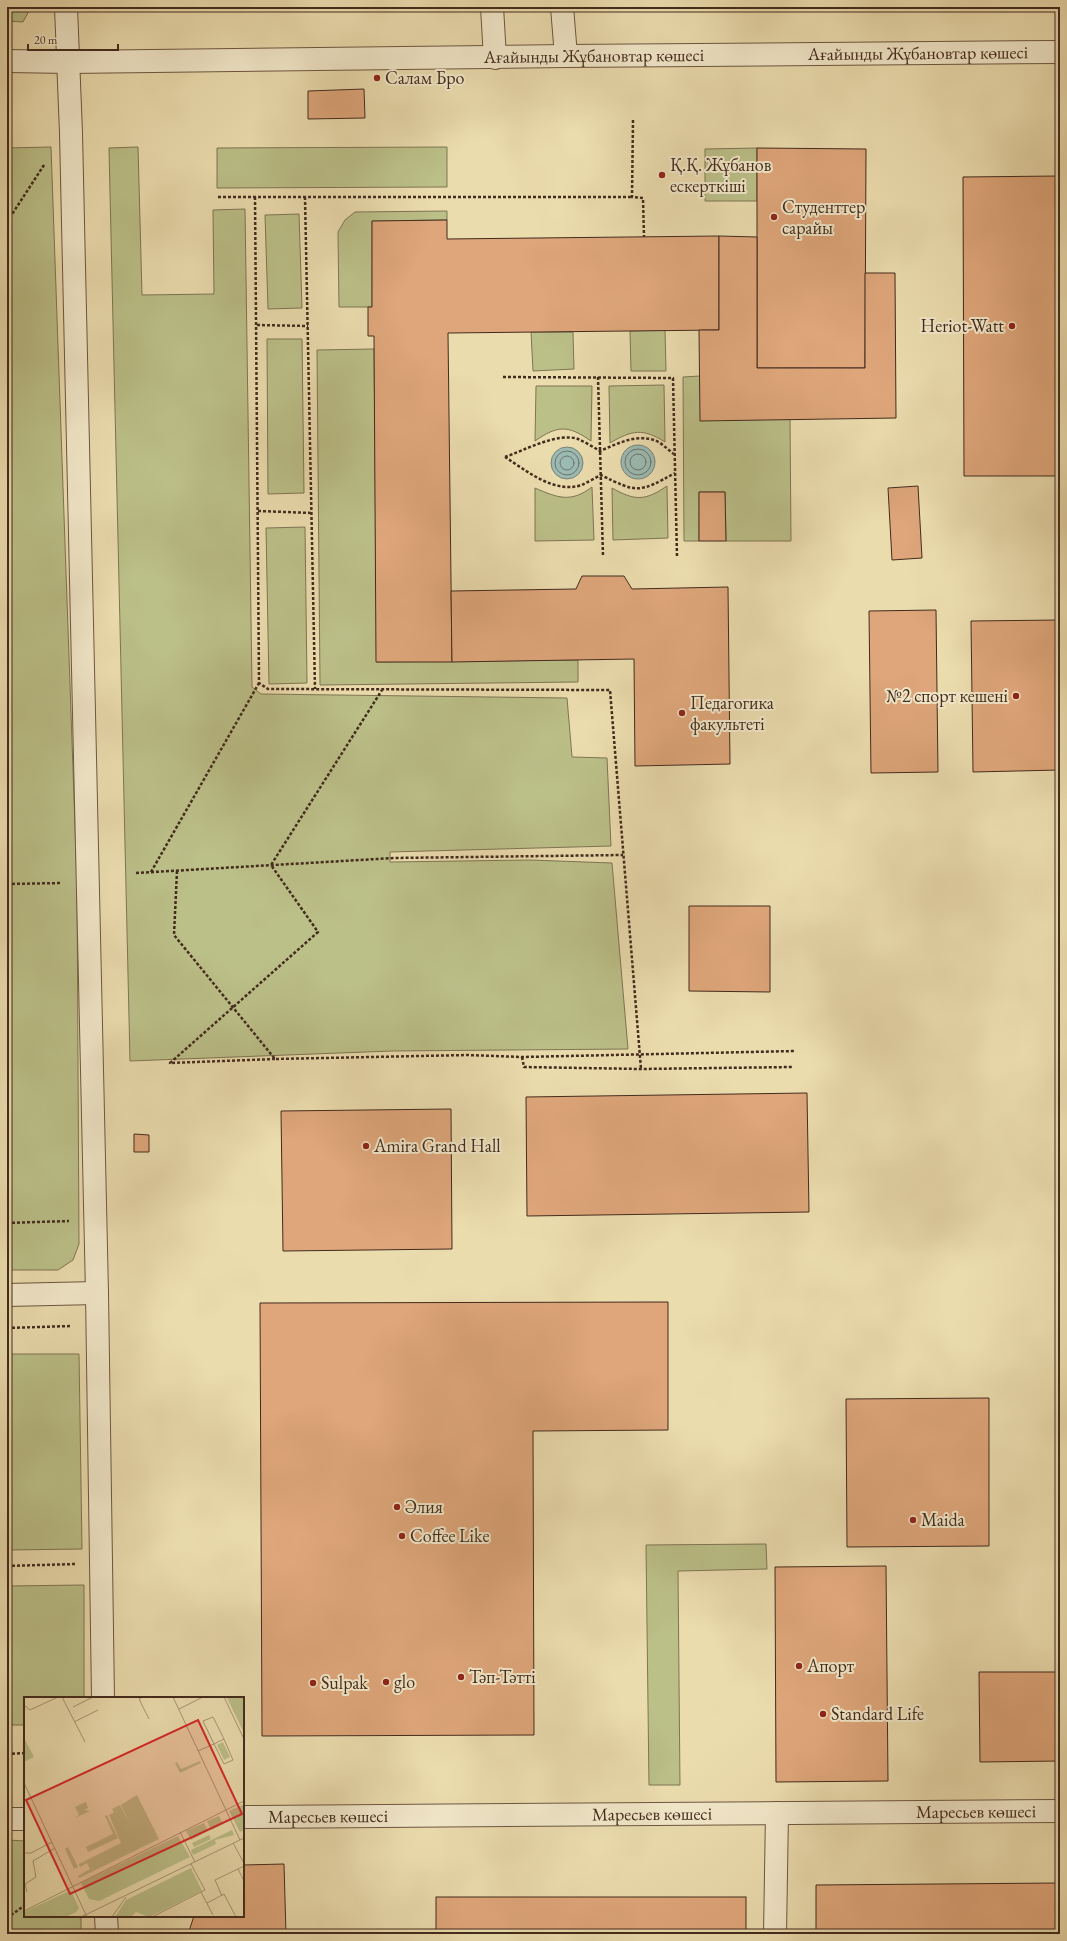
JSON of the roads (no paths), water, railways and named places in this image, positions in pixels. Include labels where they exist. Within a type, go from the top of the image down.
[{"type":"street","points":[[66,7],[69,62],[96,1220],[104,1697]]},
{"type":"street","points":[[492,7],[495,58]]},
{"type":"street","points":[[562,7],[566,56]]},
{"type":"street","name":"Ағайынды Жұбановтар көшесі","points":[[7,61],[69,62],[1060,52]]},
{"type":"street","points":[[7,1295],[97,1293]]},
{"type":"street","name":"Маресьев көшесі","points":[[244,1817],[1060,1811]]},
{"type":"street","points":[[775,1934],[777,1813]]},
{"type":"street","points":[[7,1819],[24,1818]]},
{"type":"street","points":[[106,1917],[107,1934]]},
{"type":"water","points":[[641,445],[650,450],[654,455],[654,469],[650,474],[645,478],[635,479],[631,478],[622,469],[621,459],[622,455],[631,446]]},
{"type":"water","points":[[564,447],[570,447],[579,451],[583,463],[579,475],[570,479],[564,479],[555,475],[551,466],[551,460],[555,451]]},
{"type":"place","name":"Салам Бро","points":[[377,78]]},
{"type":"place","name":"Қ.Қ. Жұбанов ескерткіші","points":[[662,175]]},
{"type":"place","name":"Студенттер сарайы","points":[[774,217]]},
{"type":"place","name":"Heriot-Watt","points":[[1012,326]]},
{"type":"place","name":"№2 спорт кешені","points":[[1016,696]]},
{"type":"place","name":"Педагогика факультеті","points":[[682,713]]},
{"type":"place","name":"Amira Grand Hall","points":[[366,1146]]},
{"type":"place","name":"Әлия","points":[[397,1507]]},
{"type":"place","name":"Maida","points":[[913,1520]]},
{"type":"place","name":"Coffee Like","points":[[402,1536]]},
{"type":"place","name":"Апорт","points":[[799,1666]]},
{"type":"place","name":"Тәп-Тәтті","points":[[461,1677]]},
{"type":"place","name":"glo","points":[[386,1682]]},
{"type":"place","name":"Sulpak","points":[[313,1683]]},
{"type":"place","name":"Standard Life","points":[[823,1714]]}]
